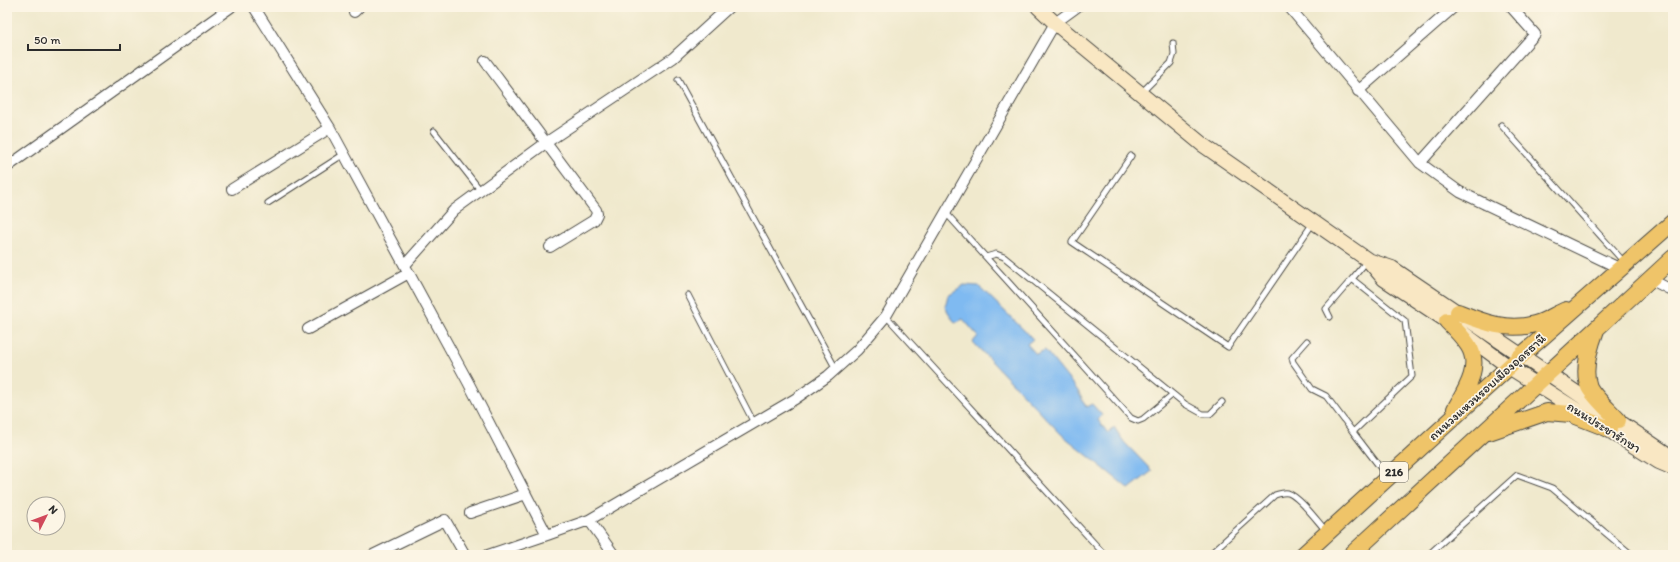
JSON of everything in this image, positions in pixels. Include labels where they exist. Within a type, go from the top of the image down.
[{"type":"main road","points":[[1038,7],[1055,23],[1203,145],[1368,260],[1384,279],[1452,316],[1512,328],[1536,324],[1585,301]]},
{"type":"main road","name":"ถนนวงแหวนรอบเมืองอุดรธานี","points":[[1303,555],[1522,355],[1624,267],[1673,222]]},
{"type":"main road","name":"216","points":[[1351,555],[1536,385],[1597,326],[1673,258]]},
{"type":"main road","points":[[1446,424],[1471,382],[1473,357],[1452,316]]},
{"type":"main road","name":"ถนนประชารักษา","points":[[1452,316],[1522,355],[1548,373],[1659,462],[1673,468]]},
{"type":"main road","name":"ถนนประชารักษา","points":[[1452,316],[1509,367],[1536,385],[1673,458]]},
{"type":"main road","points":[[1597,326],[1589,349],[1587,381],[1590,389],[1613,425]]},
{"type":"main road","points":[[1481,435],[1546,412],[1571,414],[1613,425]]},
{"type":"street","points":[[7,167],[231,7]]},
{"type":"street","points":[[254,7],[330,128],[407,269],[547,534]]},
{"type":"street","points":[[308,329],[407,269],[454,210],[547,142],[673,58],[729,7]]},
{"type":"street","points":[[488,555],[589,520],[795,399],[836,369],[858,350],[886,316],[1055,23],[1077,7]]},
{"type":"street","points":[[1289,7],[1420,163],[1460,192],[1624,267]]},
{"type":"street","points":[[1358,91],[1454,7]]},
{"type":"street","points":[[1420,163],[1535,34],[1512,7]]},
{"type":"street","points":[[485,61],[547,142],[596,210],[597,214],[594,220],[550,247]]},
{"type":"street","points":[[232,189],[330,128]]},
{"type":"street","points":[[1650,279],[1673,291]]},
{"type":"street","points":[[470,513],[526,494]]},
{"type":"street","points":[[373,555],[445,520],[465,555]]},
{"type":"street","points":[[589,520],[614,555]]},
{"type":"lane","points":[[1141,94],[1171,63],[1174,54],[1173,42]]},
{"type":"lane","points":[[678,80],[836,369]]},
{"type":"lane","points":[[1501,125],[1624,267]]},
{"type":"lane","points":[[434,131],[481,191]]},
{"type":"lane","points":[[268,203],[344,154]]},
{"type":"lane","points":[[1131,156],[1072,242],[1228,347],[1313,222]]},
{"type":"lane","points":[[946,213],[1132,418],[1138,421],[1143,419],[1172,395]]},
{"type":"lane","points":[[986,257],[996,254],[1004,257],[1172,395],[1203,414],[1210,414],[1222,402]]},
{"type":"lane","points":[[1330,317],[1326,309],[1368,260]]},
{"type":"lane","points":[[1352,279],[1404,321],[1412,376],[1353,432]]},
{"type":"lane","points":[[688,295],[754,423]]},
{"type":"lane","points":[[886,316],[1105,555]]},
{"type":"lane","points":[[1306,341],[1292,358],[1293,362],[1312,388],[1326,396],[1388,477]]},
{"type":"lane","points":[[1428,555],[1517,475],[1552,488],[1632,555]]},
{"type":"lane","points":[[1209,555],[1275,495],[1282,493],[1288,493],[1298,500],[1328,532]]},
{"type":"water","points":[[964,285],[979,286],[1033,339],[1027,344],[1036,354],[1045,350],[1078,391],[1086,407],[1092,404],[1102,415],[1098,420],[1108,433],[1114,427],[1124,442],[1152,471],[1129,489],[1061,434],[973,342],[978,336],[963,319],[955,323],[945,307],[948,295]]}]
